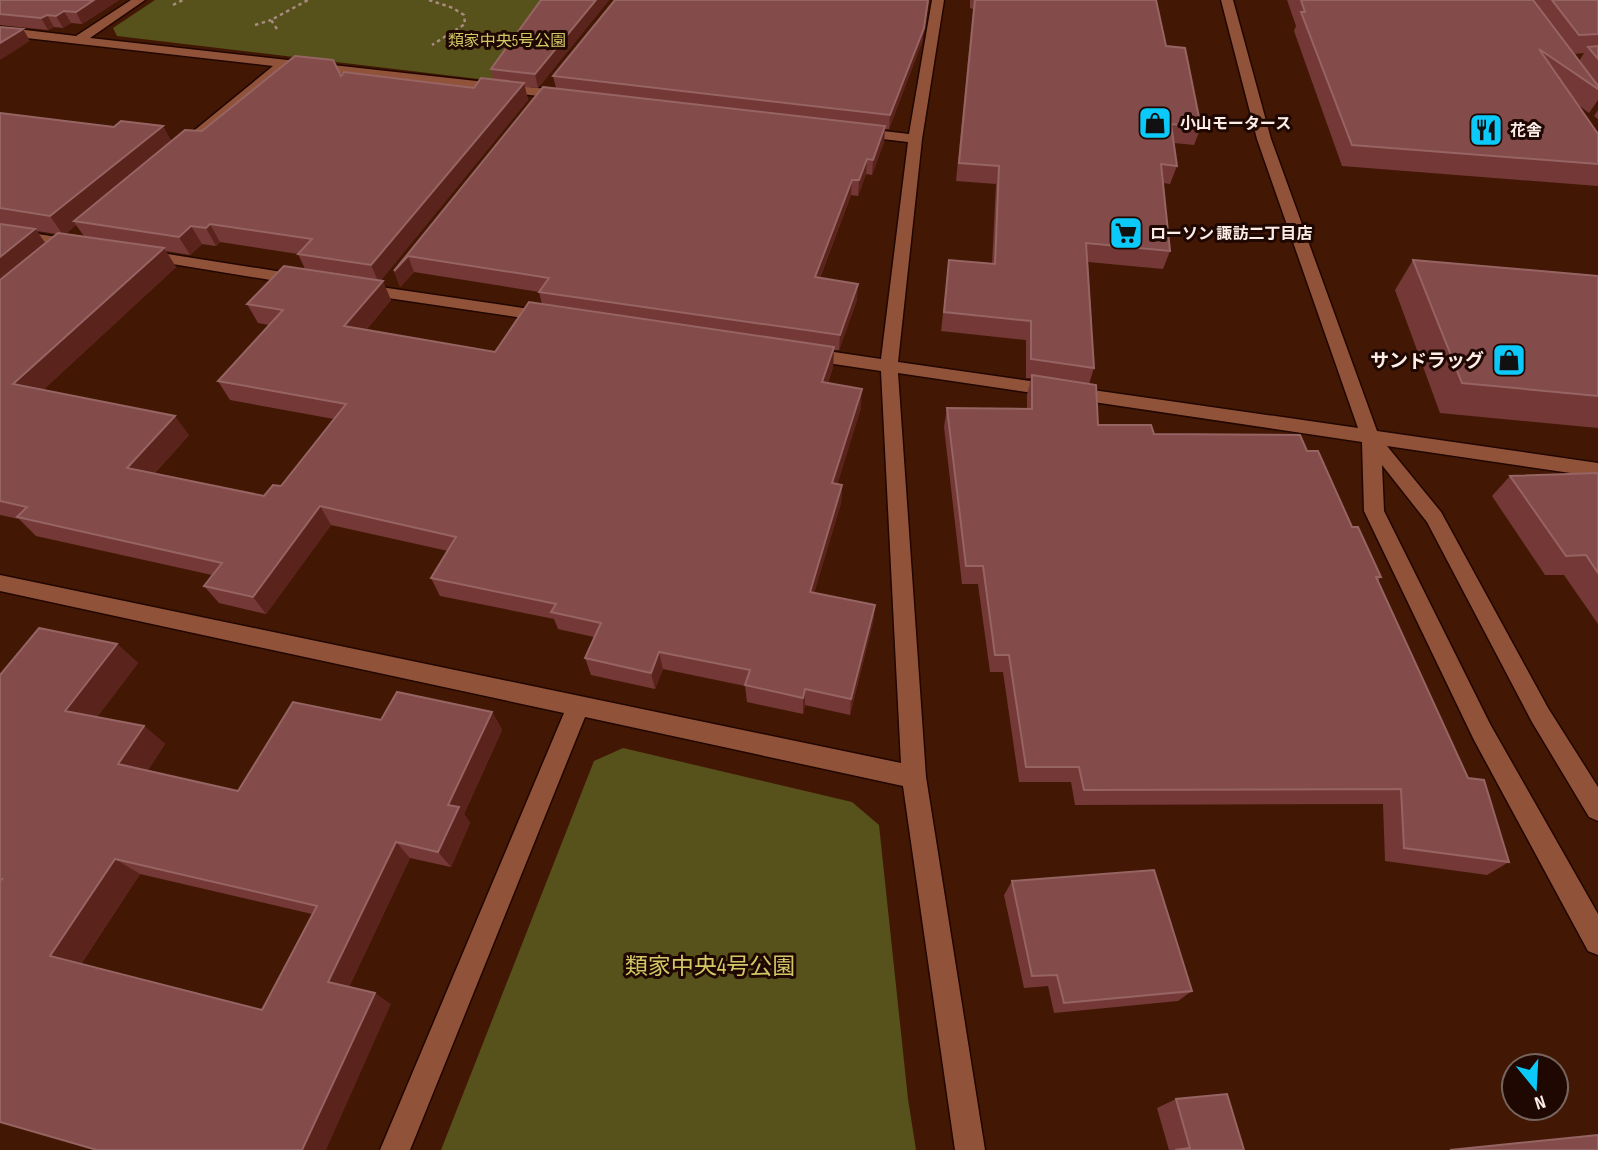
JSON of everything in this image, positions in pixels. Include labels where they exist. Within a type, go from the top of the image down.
[{"type":"street","points":[[78,40],[139,0]]},
{"type":"street","points":[[937,0],[915,139],[888,366],[914,777],[971,1150]]},
{"type":"street","points":[[1227,0],[1264,139],[1371,439],[1374,512],[1482,732],[1598,941]]},
{"type":"street","points":[[0,31],[583,98]]},
{"type":"street","points":[[169,158],[282,64]]},
{"type":"street","points":[[846,130],[915,139]]},
{"type":"street","points":[[0,233],[72,239],[94,247]]},
{"type":"street","points":[[48,259],[72,239]]},
{"type":"street","points":[[122,252],[315,282]]},
{"type":"street","points":[[343,286],[388,287],[561,318]]},
{"type":"street","points":[[793,352],[1371,439],[1598,470]]},
{"type":"street","points":[[1371,439],[1434,517],[1540,715],[1598,809]]},
{"type":"street","points":[[0,583],[914,777]]},
{"type":"street","points":[[395,1150],[578,706]]},
{"type":"path","points":[[278,30],[271,20],[278,13],[308,0]]},
{"type":"path","points":[[424,48],[450,36],[465,24],[464,15],[453,8],[429,0]]},
{"type":"green space","name":"類家中央5号公園","points":[[155,0],[601,0],[513,83],[117,36],[113,28]]},
{"type":"green space","name":"類家中央4号公園","points":[[623,748],[852,802],[879,825],[908,1099],[916,1150],[441,1150],[594,761]]},
{"type":"building","points":[[0,0],[94,0],[76,12],[64,11],[56,16],[47,15],[41,18],[0,14]]},
{"type":"building","points":[[541,0],[596,0],[535,74],[491,69]]},
{"type":"building","points":[[615,0],[928,0],[924,28],[890,115],[553,76]]},
{"type":"building","points":[[975,0],[1156,0],[1166,46],[1185,48],[1201,127],[1171,124],[1177,166],[1161,164],[1170,251],[1086,243],[1094,368],[1031,359],[1031,321],[944,312],[949,260],[995,264],[999,166],[959,163]]},
{"type":"building","points":[[1301,0],[1533,0],[1598,86],[1598,89],[1539,49],[1598,134],[1598,164],[1352,145],[1301,12],[1305,12]]},
{"type":"building","points":[[1552,0],[1598,0],[1598,34],[1579,35]]},
{"type":"building","points":[[0,27],[23,29],[0,43]]},
{"type":"building","points":[[1598,46],[1598,59],[1588,47]]},
{"type":"building","points":[[295,56],[333,60],[341,76],[344,72],[474,88],[481,78],[524,83],[371,265],[298,254],[312,239],[210,224],[206,228],[191,226],[179,237],[74,221],[185,130],[202,131]]},
{"type":"building","points":[[543,87],[885,126],[873,160],[867,159],[859,180],[852,180],[815,277],[858,284],[840,335],[539,292],[549,278],[408,256],[394,271]]},
{"type":"building","points":[[0,113],[114,127],[121,121],[163,126],[50,216],[0,208]]},
{"type":"building","points":[[0,224],[35,229],[0,257]]},
{"type":"building","points":[[58,233],[164,248],[13,384],[175,416],[127,468],[264,496],[273,485],[281,486],[346,404],[218,381],[283,310],[247,304],[284,266],[383,281],[344,326],[495,352],[529,302],[834,347],[822,382],[862,389],[832,483],[842,485],[810,592],[875,605],[851,699],[805,689],[803,698],[745,685],[750,670],[659,652],[651,673],[585,658],[601,623],[551,612],[556,604],[431,578],[456,537],[320,506],[253,597],[204,586],[222,563],[17,517],[27,507],[0,501],[0,280]]},
{"type":"building","name":"サンドラッグ","points":[[1413,260],[1598,276],[1598,396],[1462,383]]},
{"type":"building","points":[[1032,375],[1096,385],[1098,425],[1151,425],[1154,434],[1300,435],[1307,451],[1318,451],[1352,527],[1358,527],[1381,577],[1376,577],[1468,778],[1484,780],[1509,862],[1404,848],[1401,789],[1084,790],[1079,767],[1026,767],[1009,655],[995,655],[983,566],[966,566],[947,408],[1032,409]]},
{"type":"building","points":[[1598,473],[1598,573],[1586,555],[1566,556],[1510,476]]},
{"type":"building","points":[[39,628],[117,644],[65,711],[144,726],[118,764],[238,791],[293,702],[381,720],[397,692],[492,712],[448,805],[459,807],[438,852],[396,842],[328,982],[375,993],[302,1150],[97,1150],[0,1122],[0,675]],"holes":[[[115,859],[317,906],[262,1010],[50,956]]]},
{"type":"building","points":[[1154,870],[1192,991],[1064,1003],[1057,975],[1032,976],[1012,881]]},
{"type":"building","points":[[1227,1094],[1244,1150],[1175,1150],[1190,1148],[1176,1099]]},
{"type":"building","points":[[1598,1135],[1598,1150],[1450,1150]]},
{"type":"place","name":"小山モータース","points":[[1155,123]]},
{"type":"place","name":"花舎","points":[[1486,130]]},
{"type":"place","name":"ローソン 諏訪二丁目店","points":[[1126,233]]},
{"type":"place","name":"サンドラッグ","points":[[1509,360]]}]
